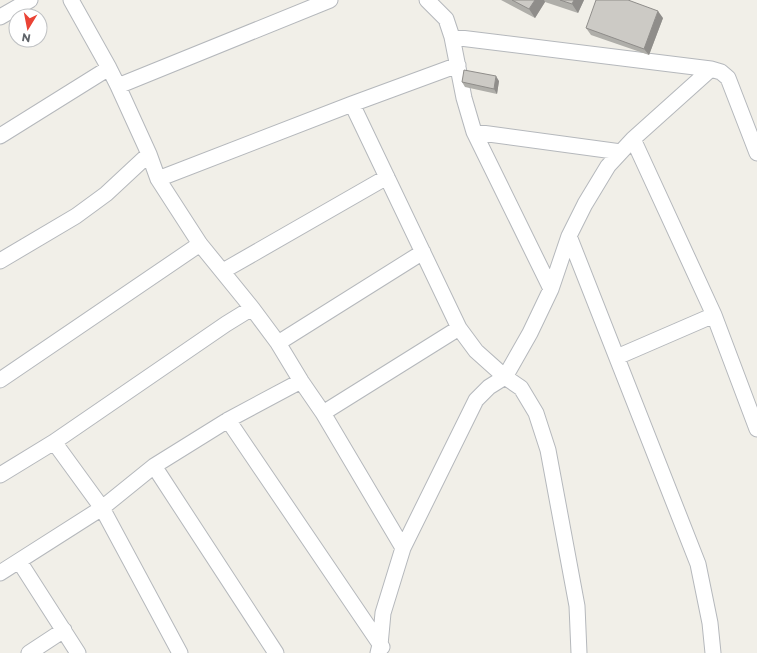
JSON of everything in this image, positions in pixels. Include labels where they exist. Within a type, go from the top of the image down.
[{"type":"street","points":[[0,17],[30,0]]},
{"type":"street","points":[[71,0],[118,86],[149,154],[158,179],[200,244],[223,271],[278,343],[301,381],[323,413],[403,548]]},
{"type":"street","points":[[118,86],[330,0]]},
{"type":"street","points":[[427,0],[446,19],[452,37],[464,98],[474,132],[551,289]]},
{"type":"street","points":[[452,37],[711,69],[721,72],[728,78],[757,154]]},
{"type":"street","points":[[158,179],[458,65]]},
{"type":"street","points":[[0,136],[109,68]]},
{"type":"street","points":[[382,650],[383,613],[403,548],[476,400],[489,387],[505,377],[530,333],[551,289],[569,236],[589,197],[608,166],[633,139],[711,69]]},
{"type":"street","points":[[352,104],[459,328],[476,351],[505,377],[521,388],[536,413],[548,450],[577,606],[579,653]]},
{"type":"street","points":[[474,132],[621,152]]},
{"type":"street","points":[[633,139],[714,315],[757,429]]},
{"type":"street","points":[[0,261],[76,216],[106,194],[149,154]]},
{"type":"street","points":[[223,271],[387,176]]},
{"type":"street","points":[[569,236],[698,564],[710,623],[713,653]]},
{"type":"street","points":[[0,380],[200,244]]},
{"type":"street","points":[[278,343],[423,252]]},
{"type":"street","points":[[0,475],[54,442],[226,324],[252,308]]},
{"type":"street","points":[[617,357],[714,315]]},
{"type":"street","points":[[323,413],[459,328]]},
{"type":"street","points":[[0,573],[102,508],[154,466],[228,420],[301,381]]},
{"type":"street","points":[[228,420],[382,650]]},
{"type":"street","points":[[54,442],[102,508],[180,653]]},
{"type":"street","points":[[154,466],[276,653]]},
{"type":"street","points":[[19,561],[78,653]]},
{"type":"street","points":[[29,653],[64,630]]},
{"type":"building","points":[[512,0],[535,0],[529,9]]},
{"type":"building","points":[[560,0],[574,0],[572,4]]},
{"type":"building","points":[[596,0],[628,0],[658,11],[644,49],[586,28]]},
{"type":"building","points":[[464,70],[496,76],[494,89],[462,82]]}]
